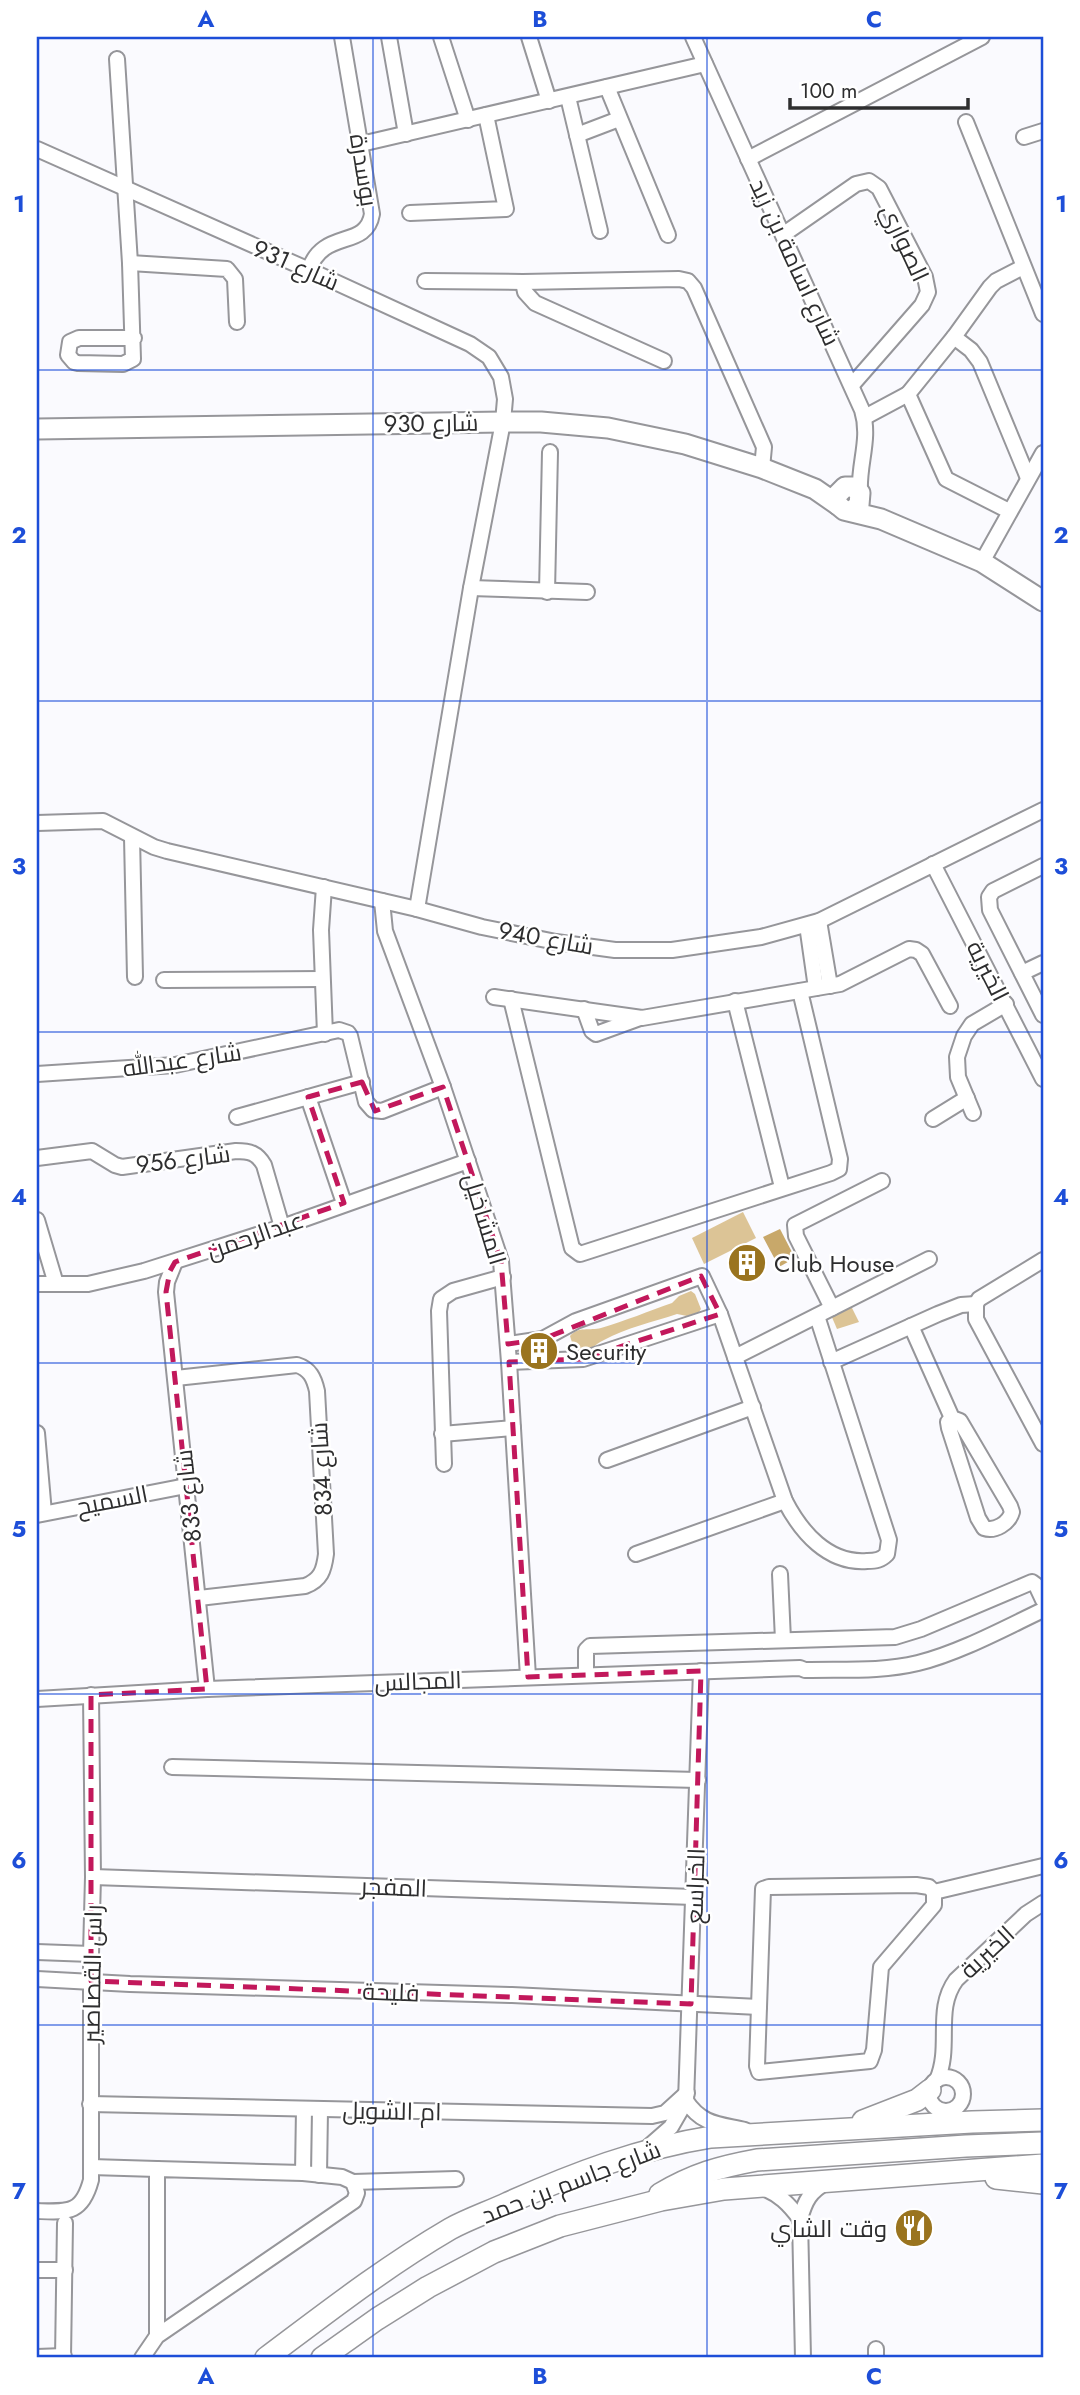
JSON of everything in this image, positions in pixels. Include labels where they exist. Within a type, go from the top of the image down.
[{"type":"main road","points":[[839,2129],[917,2100],[933,2085]]},
{"type":"main road","name":"شارع جاسم بن حمد","points":[[266,2358],[374,2276],[453,2228],[553,2183],[643,2152],[700,2138],[1043,2120]]},
{"type":"main road","points":[[640,2205],[689,2177],[757,2160],[1043,2143]]},
{"type":"main road","name":"شارع جاسم بن حمد","points":[[322,2358],[376,2319],[428,2287],[494,2252],[561,2225],[640,2205],[724,2189],[1043,2165]]},
{"type":"main road","points":[[964,2170],[985,2177],[1043,2183]]},
{"type":"street","name":"بوسدرة","points":[[309,270],[320,250],[362,232],[372,214],[342,37]]},
{"type":"street","points":[[389,37],[406,134]]},
{"type":"street","points":[[441,37],[468,120]]},
{"type":"street","points":[[529,37],[549,101]]},
{"type":"street","name":"شارع اسامة بن زيد","points":[[693,37],[852,385],[864,417],[866,444],[849,497]]},
{"type":"street","points":[[748,159],[982,37]]},
{"type":"street","points":[[117,59],[134,338]]},
{"type":"street","points":[[361,144],[705,64]]},
{"type":"street","points":[[607,88],[668,235]]},
{"type":"street","points":[[568,97],[600,231]]},
{"type":"street","points":[[410,213],[506,209],[486,115]]},
{"type":"street","points":[[577,135],[619,119]]},
{"type":"street","points":[[966,122],[1043,314]]},
{"type":"street","points":[[1024,137],[1043,131]]},
{"type":"street","name":"شارع 931","points":[[37,149],[309,270],[480,350],[496,366],[505,399],[503,422],[471,588],[417,909]]},
{"type":"street","name":"الصواري","points":[[784,234],[856,184],[869,181],[879,188],[925,277],[928,292],[922,305],[852,385]]},
{"type":"street","points":[[130,263],[227,269],[235,279],[237,323]]},
{"type":"street","points":[[864,417],[908,394],[996,281],[1023,267]]},
{"type":"street","points":[[425,281],[688,281],[694,288],[764,447],[762,468]]},
{"type":"street","points":[[523,282],[525,292],[535,303],[664,361]]},
{"type":"street","points":[[954,337],[971,349],[980,362],[1028,478]]},
{"type":"street","points":[[908,394],[946,479],[1009,511]]},
{"type":"street","name":"شارع 930","points":[[37,429],[503,422],[575,425],[646,435],[685,444],[762,468],[815,489],[849,497],[881,519],[982,562],[1042,597]]},
{"type":"street","points":[[547,592],[550,452]]},
{"type":"street","points":[[982,562],[1043,453]]},
{"type":"street","points":[[471,588],[587,592]]},
{"type":"street","name":"شارع 940","points":[[37,824],[103,821],[153,848],[417,909],[482,927],[555,942],[615,950],[672,950],[761,937],[813,923],[1043,810]]},
{"type":"street","points":[[132,837],[135,978]]},
{"type":"street","name":"الخيرية","points":[[933,864],[1043,1079]]},
{"type":"street","points":[[1043,866],[997,888],[989,897],[990,910],[1043,1015]]},
{"type":"street","points":[[324,887],[322,979],[325,1034]]},
{"type":"street","name":"المشاخيل","points":[[382,901],[385,931],[443,1087],[496,1245],[503,1277],[528,1677]]},
{"type":"street","points":[[813,923],[823,987]]},
{"type":"street","points":[[584,1009],[592,1031],[596,1034],[642,1018],[823,987],[852,979],[901,953],[916,950],[922,954],[950,1006]]},
{"type":"street","points":[[1022,973],[1043,964]]},
{"type":"street","points":[[164,980],[322,979]]},
{"type":"street","points":[[511,999],[568,1235],[575,1252],[585,1253],[836,1171],[841,1164],[800,991]]},
{"type":"street","points":[[494,997],[642,1018]]},
{"type":"street","points":[[735,1001],[782,1187]]},
{"type":"street","points":[[973,1113],[958,1077],[957,1058],[964,1036],[972,1024],[1006,1004]]},
{"type":"street","name":"شارع عبدالله","points":[[37,1074],[175,1065],[339,1030],[351,1036],[366,1102],[377,1111],[387,1110],[443,1087]]},
{"type":"street","points":[[237,1117],[362,1082]]},
{"type":"street","points":[[308,1097],[344,1203]]},
{"type":"street","points":[[933,1119],[967,1098]]},
{"type":"street","name":"شارع 956","points":[[37,1158],[92,1152],[101,1154],[122,1167],[253,1152],[264,1166],[282,1227]]},
{"type":"street","name":"عبدالرحمن","points":[[37,1284],[88,1284],[144,1272],[282,1227],[468,1161]]},
{"type":"street","points":[[832,1308],[796,1236],[795,1225],[882,1181]]},
{"type":"street","points":[[37,1220],[56,1284]]},
{"type":"street","points":[[735,1357],[929,1259]]},
{"type":"street","points":[[831,1362],[961,1305],[976,1304],[987,1293],[1043,1260]]},
{"type":"street","name":"شارع 833","points":[[175,1262],[167,1282],[167,1303],[207,1689]]},
{"type":"street","name":"شارع 833","points":[[144,1272],[158,1284],[167,1303]]},
{"type":"street","points":[[444,1464],[439,1311],[441,1299],[453,1291],[503,1277]]},
{"type":"street","points":[[508,1344],[532,1342],[576,1321],[699,1277],[704,1278],[720,1314],[785,1501],[801,1529],[824,1549],[844,1559],[876,1561],[887,1554],[889,1540],[817,1316]]},
{"type":"street","points":[[976,1304],[976,1319],[1043,1444]]},
{"type":"street","points":[[509,1362],[572,1360],[594,1356],[720,1314]]},
{"type":"street","points":[[911,1326],[952,1418],[960,1421],[1010,1506],[1012,1512],[1008,1521],[994,1529],[984,1528],[978,1518],[949,1428],[948,1422],[952,1418]]},
{"type":"street","points":[[560,1330],[561,1349],[572,1360]]},
{"type":"street","name":"شارع 834","points":[[176,1378],[297,1366],[304,1367],[310,1373],[317,1391],[326,1554],[321,1576],[305,1586],[198,1598]]},
{"type":"street","points":[[607,1460],[753,1407]]},
{"type":"street","points":[[442,1434],[513,1428]]},
{"type":"street","points":[[37,1433],[40,1514]]},
{"type":"street","name":"السميح","points":[[40,1514],[186,1486]]},
{"type":"street","points":[[636,1554],[785,1501]]},
{"type":"street","points":[[780,1574],[783,1640]]},
{"type":"street","points":[[586,1675],[586,1650],[590,1646],[905,1635],[1032,1582],[1043,1601]]},
{"type":"street","name":"المجالس","points":[[37,1699],[207,1689],[800,1668],[810,1664],[885,1661],[916,1655],[957,1640],[1043,1601]]},
{"type":"street","name":"المجالس","points":[[800,1668],[870,1669],[918,1663],[941,1656],[1043,1610]]},
{"type":"street","name":"الخراسع","points":[[643,2152],[671,2127],[686,2097],[701,1671]]},
{"type":"street","name":"راس القصاصير","points":[[37,2211],[59,2212],[76,2208],[83,2202],[91,2180],[91,1695]]},
{"type":"street","points":[[172,1767],[698,1780]]},
{"type":"street","points":[[934,1892],[1043,1866]]},
{"type":"street","name":"المفجر","points":[[93,1877],[694,1897]]},
{"type":"street","points":[[916,1885],[929,1887],[934,1892],[934,1905],[881,1967],[874,2050],[870,2061],[759,2072],[757,2066],[763,1889],[916,1885]]},
{"type":"street","name":"الخيرية","points":[[953,2079],[945,2052],[945,2000],[950,1989],[956,1980],[1026,1914],[1043,1903]]},
{"type":"street","points":[[37,1952],[91,1954]]},
{"type":"street","name":"فليحة","points":[[37,1979],[512,1995],[759,2007]]},
{"type":"street","name":"الخيرية","points":[[933,2085],[945,2052]]},
{"type":"street","points":[[942,2078],[958,2082],[963,2092],[961,2103],[953,2110],[937,2108],[931,2100],[933,2085],[942,2078]]},
{"type":"street","points":[[686,2097],[695,2114],[702,2119],[762,2134]]},
{"type":"street","name":"ام الشويل","points":[[90,2104],[652,2116],[665,2113],[686,2097]]},
{"type":"street","points":[[303,2173],[304,2109]]},
{"type":"street","points":[[319,2175],[320,2110]]},
{"type":"street","points":[[90,2167],[303,2173],[353,2182],[456,2179]]},
{"type":"street","points":[[157,2336],[158,2169]]},
{"type":"street","points":[[803,2358],[800,2219],[804,2203],[813,2190],[834,2179]]},
{"type":"street","points":[[142,2358],[157,2336],[354,2201],[357,2193],[353,2182]]},
{"type":"street","points":[[756,2186],[774,2192],[789,2203],[800,2219]]},
{"type":"street","points":[[37,2357],[64,2357],[65,2223]]},
{"type":"street","points":[[37,2270],[65,2270]]},
{"type":"highlighted area","points":[[362,1082],[375,1111],[443,1087],[501,1261],[508,1344],[543,1339],[701,1276],[720,1314],[583,1359],[509,1362],[528,1677],[701,1671],[691,2004],[91,1981],[91,1695],[207,1689],[166,1292],[170,1271],[175,1262],[344,1203],[308,1097]]},
{"type":"shaded area","points":[[743,1212],[756,1238],[704,1264],[692,1238]]},
{"type":"shaded area","points":[[780,1229],[795,1258],[779,1267],[763,1237]]},
{"type":"shaded area","points":[[691,1291],[701,1309],[699,1312],[687,1316],[677,1314],[640,1325],[612,1336],[587,1351],[575,1352],[570,1336],[573,1333],[619,1322],[672,1303],[679,1296]]},
{"type":"shaded area","points":[[850,1304],[859,1322],[837,1329],[831,1315]]},
{"type":"place","name":"Club House","points":[[747,1263]]},
{"type":"place","name":"Security","points":[[539,1351]]},
{"type":"place","name":"وقت الشاي","points":[[914,2228]]}]
